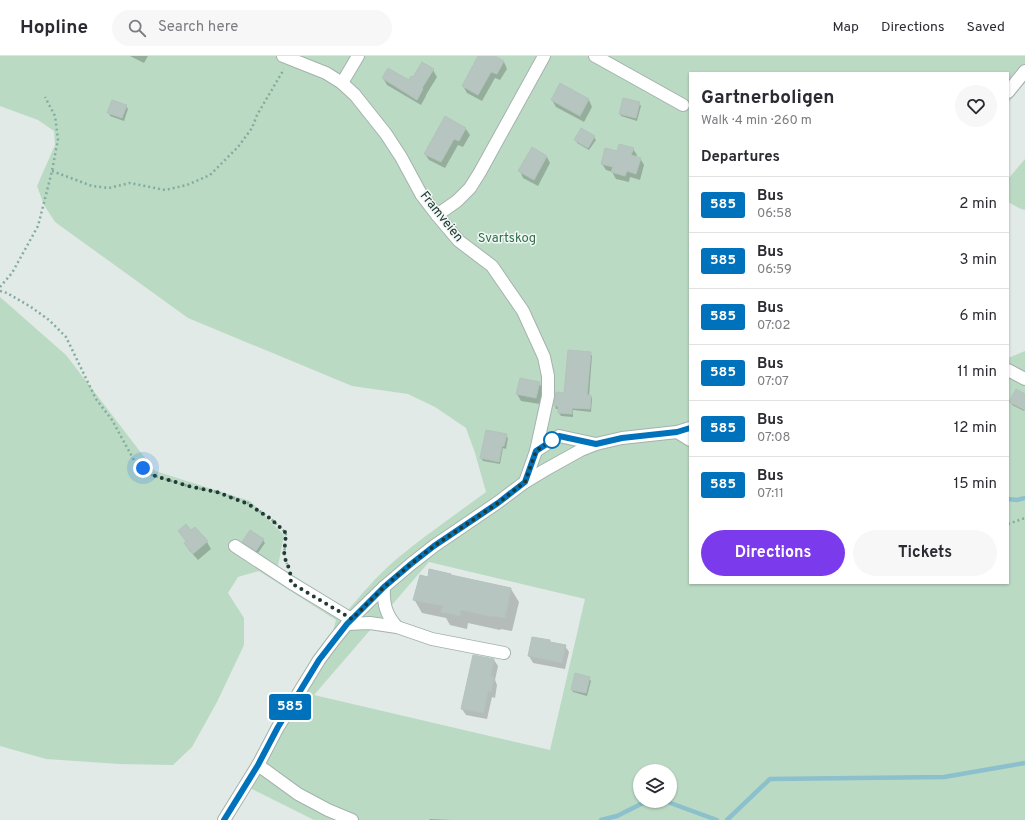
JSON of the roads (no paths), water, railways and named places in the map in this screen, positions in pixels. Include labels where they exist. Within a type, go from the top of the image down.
[{"type":"street","points":[[342,83],[358,56]]},
{"type":"street","points":[[437,215],[457,201],[470,188],[544,56]]},
{"type":"street","points":[[595,56],[682,105]]},
{"type":"street","name":"Framveien","points":[[286,58],[326,73],[342,83],[355,95],[386,134],[401,157],[421,194],[437,215],[459,241],[492,266],[524,311],[544,357],[548,376],[548,396],[536,451],[525,482]]},
{"type":"street","points":[[1009,91],[1025,71]]},
{"type":"street","points":[[1009,371],[1025,379]]},
{"type":"street","points":[[224,820],[319,660],[349,621],[384,587],[411,564],[434,546],[498,503],[525,482],[581,450],[596,444],[622,438],[677,432],[689,428]]},
{"type":"street","points":[[677,432],[689,439]]},
{"type":"street","points":[[536,451],[559,436],[596,444]]},
{"type":"street","points":[[235,546],[349,621],[397,627],[432,639],[504,653]]},
{"type":"street","points":[[384,587],[383,594],[386,609],[388,615],[397,627]]},
{"type":"street","points":[[258,765],[298,794],[328,810],[352,820]]},
{"type":"waterway","points":[[1009,499],[1017,500],[1025,498]]},
{"type":"waterway","points":[[727,820],[770,779],[944,777],[1025,763]]},
{"type":"waterway","points":[[677,805],[717,820]]},
{"type":"waterway","points":[[601,820],[617,816],[633,808]]},
{"type":"park label","name":"Svartskog","points":[[507,239]]}]
